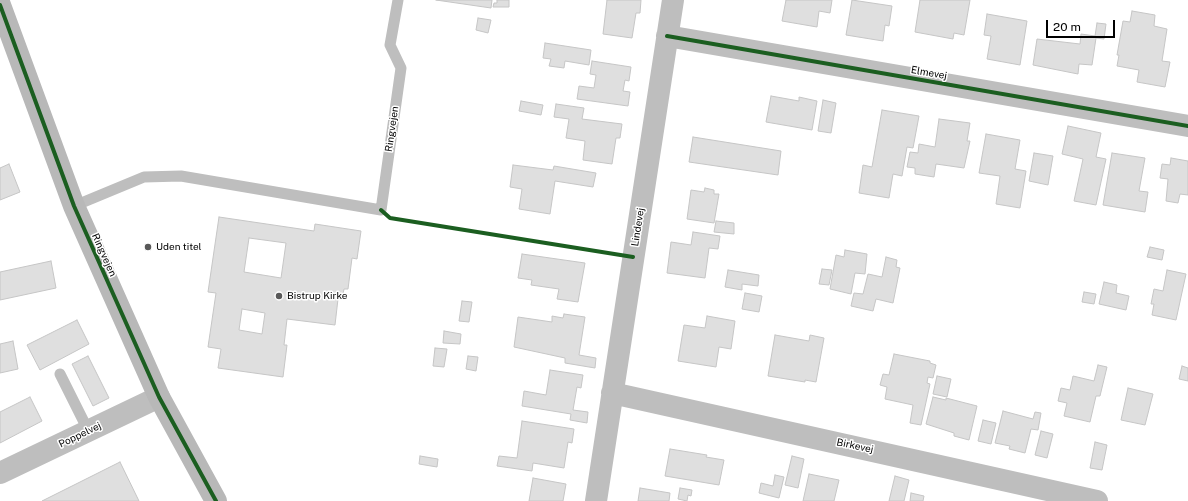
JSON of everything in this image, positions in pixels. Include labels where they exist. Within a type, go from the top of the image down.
[{"type":"main road","name":"Ringvejen","points":[[0,5],[4,29],[74,206],[159,397],[216,501]]},
{"type":"street","name":"Lindevej","points":[[596,501],[673,0]]},
{"type":"street","name":"Elmevej","points":[[667,36],[1188,126]]},
{"type":"street","name":"Birkevej","points":[[612,393],[1097,501]]},
{"type":"street","name":"Poppelvej","points":[[0,473],[159,397]]},
{"type":"lane","name":"Ringvejen","points":[[74,206],[144,177],[181,176],[381,210],[401,68],[390,45],[398,0]]},
{"type":"lane","points":[[60,374],[88,430]]},
{"type":"building","points":[[436,0],[492,0],[491,8]]},
{"type":"building","points":[[497,0],[509,0],[509,7],[493,7],[494,3],[497,3]]},
{"type":"building","points":[[607,0],[641,0],[640,13],[636,13],[632,38],[603,34]]},
{"type":"building","points":[[786,0],[832,0],[830,13],[819,11],[817,27],[782,21]]},
{"type":"building","points":[[852,0],[892,6],[889,26],[885,25],[883,41],[846,35]]},
{"type":"building","points":[[920,0],[970,0],[964,35],[954,33],[953,39],[915,32]]},
{"type":"building","points":[[1132,11],[1155,15],[1154,26],[1167,29],[1162,61],[1170,62],[1165,87],[1137,82],[1139,70],[1117,66],[1119,55],[1117,55],[1123,21],[1130,22]]},
{"type":"building","points":[[987,14],[1027,21],[1020,65],[987,59],[991,36],[984,35]]},
{"type":"building","points":[[478,18],[491,20],[488,33],[476,30]]},
{"type":"building","points":[[1097,23],[1106,24],[1104,39],[1096,38],[1092,65],[1079,64],[1078,74],[1033,65],[1037,39],[1080,44],[1081,34],[1095,36]]},
{"type":"building","points":[[545,43],[591,50],[589,65],[565,61],[564,68],[549,66],[551,59],[543,58]]},
{"type":"building","points":[[592,61],[631,67],[629,81],[625,80],[623,91],[630,92],[628,106],[577,99],[579,86],[594,88],[596,75],[590,74]]},
{"type":"building","points":[[771,96],[799,101],[799,97],[817,101],[812,130],[766,122]]},
{"type":"building","points":[[823,100],[836,103],[831,133],[818,131]]},
{"type":"building","points":[[521,101],[543,105],[541,115],[519,111]]},
{"type":"building","points":[[556,104],[584,108],[582,119],[622,124],[620,138],[616,138],[612,164],[583,160],[585,141],[566,138],[569,119],[554,117]]},
{"type":"building","points":[[882,110],[919,116],[913,148],[907,147],[902,176],[893,174],[889,198],[859,193],[863,165],[872,167]]},
{"type":"building","points":[[939,119],[970,123],[967,141],[970,141],[964,168],[936,164],[934,177],[915,174],[915,168],[907,167],[910,152],[918,153],[919,144],[935,147]]},
{"type":"building","points":[[1068,126],[1101,133],[1096,157],[1106,159],[1096,205],[1074,201],[1083,159],[1062,154]]},
{"type":"building","points":[[986,134],[1020,140],[1015,169],[1026,171],[1020,208],[996,204],[1000,176],[979,173]]},
{"type":"building","points":[[693,137],[781,151],[778,175],[689,162]]},
{"type":"building","points":[[1034,153],[1053,156],[1048,185],[1029,181]]},
{"type":"building","points":[[1112,153],[1145,158],[1139,191],[1148,192],[1145,212],[1103,205]]},
{"type":"building","points":[[1171,158],[1188,161],[1188,195],[1180,194],[1178,203],[1166,201],[1168,179],[1160,178],[1162,164],[1170,165]]},
{"type":"building","points":[[9,164],[20,192],[0,200],[0,168]]},
{"type":"building","points":[[513,165],[553,170],[554,166],[596,173],[593,187],[555,181],[550,214],[519,209],[522,189],[510,187]]},
{"type":"building","points":[[705,188],[714,190],[714,194],[719,194],[714,223],[687,219],[691,190],[704,192]]},
{"type":"building","name":"Bistrup Kirke","points":[[219,217],[314,231],[315,224],[361,231],[357,259],[352,258],[348,289],[344,289],[342,299],[338,299],[335,325],[287,319],[284,345],[287,345],[283,377],[218,368],[221,349],[208,347],[216,293],[208,292]],"holes":[[[249,238],[286,243],[281,278],[244,272]],[[242,309],[265,313],[262,334],[239,330]]]},
{"type":"building","points":[[716,221],[734,223],[734,234],[714,232]]},
{"type":"building","points":[[693,232],[720,236],[718,249],[709,248],[705,278],[667,273],[671,242],[691,245]]},
{"type":"building","points":[[1150,247],[1164,250],[1162,260],[1147,257]]},
{"type":"building","points":[[845,250],[867,254],[865,274],[855,273],[851,294],[830,289],[836,255],[844,257]]},
{"type":"building","points":[[522,254],[585,263],[578,302],[557,299],[559,289],[531,285],[532,280],[518,278]]},
{"type":"building","points":[[886,257],[897,260],[896,267],[900,268],[893,303],[876,299],[873,311],[851,306],[854,293],[863,294],[868,274],[882,277]]},
{"type":"building","points":[[51,261],[56,288],[0,300],[0,272]]},
{"type":"building","points":[[822,269],[832,270],[829,285],[819,284]]},
{"type":"building","points":[[728,270],[759,275],[758,286],[742,284],[742,290],[725,287]]},
{"type":"building","points":[[1167,270],[1186,274],[1176,320],[1152,315],[1154,304],[1151,304],[1154,289],[1163,291]]},
{"type":"building","points":[[1104,282],[1117,285],[1116,293],[1129,296],[1126,310],[1099,304]]},
{"type":"building","points":[[1084,292],[1096,294],[1094,304],[1082,302]]},
{"type":"building","points":[[745,293],[762,296],[759,312],[742,309]]},
{"type":"building","points":[[462,301],[472,302],[469,322],[459,321]]},
{"type":"building","points":[[564,314],[585,317],[579,355],[596,358],[595,368],[565,363],[565,358],[514,347],[518,317],[552,322],[552,316],[563,318]]},
{"type":"building","points":[[707,316],[735,321],[731,349],[719,347],[716,367],[678,361],[684,325],[705,328]]},
{"type":"building","points":[[77,320],[89,344],[40,370],[27,345]]},
{"type":"building","points":[[444,331],[461,334],[460,344],[443,343]]},
{"type":"building","points":[[775,335],[809,341],[810,335],[824,338],[816,382],[805,380],[805,382],[768,376]]},
{"type":"building","points":[[13,341],[18,369],[0,373],[0,344]]},
{"type":"building","points":[[435,348],[447,349],[444,367],[433,366]]},
{"type":"building","points":[[894,354],[930,361],[930,363],[936,365],[933,378],[928,377],[927,383],[930,384],[921,425],[910,423],[913,405],[885,399],[887,387],[880,385],[883,374],[889,375]]},
{"type":"building","points":[[88,356],[109,398],[93,406],[72,364]]},
{"type":"building","points":[[468,356],[478,357],[476,371],[466,369]]},
{"type":"building","points":[[1098,365],[1107,367],[1100,396],[1096,396],[1090,422],[1064,416],[1067,403],[1058,401],[1061,388],[1070,390],[1073,376],[1094,381]]},
{"type":"building","points":[[1182,366],[1188,368],[1188,381],[1179,379]]},
{"type":"building","points":[[550,370],[583,375],[581,388],[577,387],[573,410],[588,412],[587,423],[570,420],[571,414],[522,406],[524,391],[546,395]]},
{"type":"building","points":[[937,376],[951,379],[947,397],[933,394]]},
{"type":"building","points":[[1128,388],[1153,394],[1145,425],[1121,420]]},
{"type":"building","points":[[30,397],[42,421],[0,443],[0,412]]},
{"type":"building","points":[[933,397],[946,400],[946,398],[977,406],[969,440],[954,436],[954,433],[926,424]]},
{"type":"building","points":[[1003,411],[1033,419],[1035,412],[1041,413],[1038,430],[1031,429],[1025,453],[1009,449],[1010,446],[995,443]]},
{"type":"building","points":[[983,420],[996,423],[991,444],[978,441]]},
{"type":"building","points":[[522,421],[574,429],[572,443],[568,442],[564,468],[533,463],[532,471],[497,466],[499,456],[517,458]]},
{"type":"building","points":[[1041,431],[1053,434],[1047,458],[1035,455]]},
{"type":"building","points":[[1095,442],[1107,445],[1102,470],[1090,468]]},
{"type":"building","points":[[670,449],[707,455],[706,457],[724,460],[719,485],[665,476]]},
{"type":"building","points":[[420,456],[438,459],[437,467],[419,464]]},
{"type":"building","points":[[792,456],[804,459],[798,488],[785,485]]},
{"type":"building","points":[[120,462],[139,501],[42,501]]},
{"type":"building","points":[[809,474],[839,480],[834,501],[803,501]]},
{"type":"building","points":[[775,475],[784,477],[779,498],[759,493],[761,483],[773,486]]},
{"type":"building","points":[[895,476],[909,480],[904,501],[889,501]]},
{"type":"building","points":[[533,478],[566,484],[563,501],[529,501]]},
{"type":"building","points":[[640,488],[670,493],[669,501],[638,501]]},
{"type":"building","points":[[680,488],[692,490],[691,496],[688,495],[687,501],[678,499]]},
{"type":"building","points":[[911,493],[924,496],[923,501],[910,501]]},
{"type":"cycle path","points":[[0,5],[74,206],[159,397],[216,501]]},
{"type":"cycle path","points":[[667,36],[1188,126]]},
{"type":"cycle path","points":[[381,210],[390,218],[633,257]]},
{"type":"place","name":"Uden titel","points":[[148,247]]},
{"type":"place","name":"Bistrup Kirke","points":[[279,296]]}]
